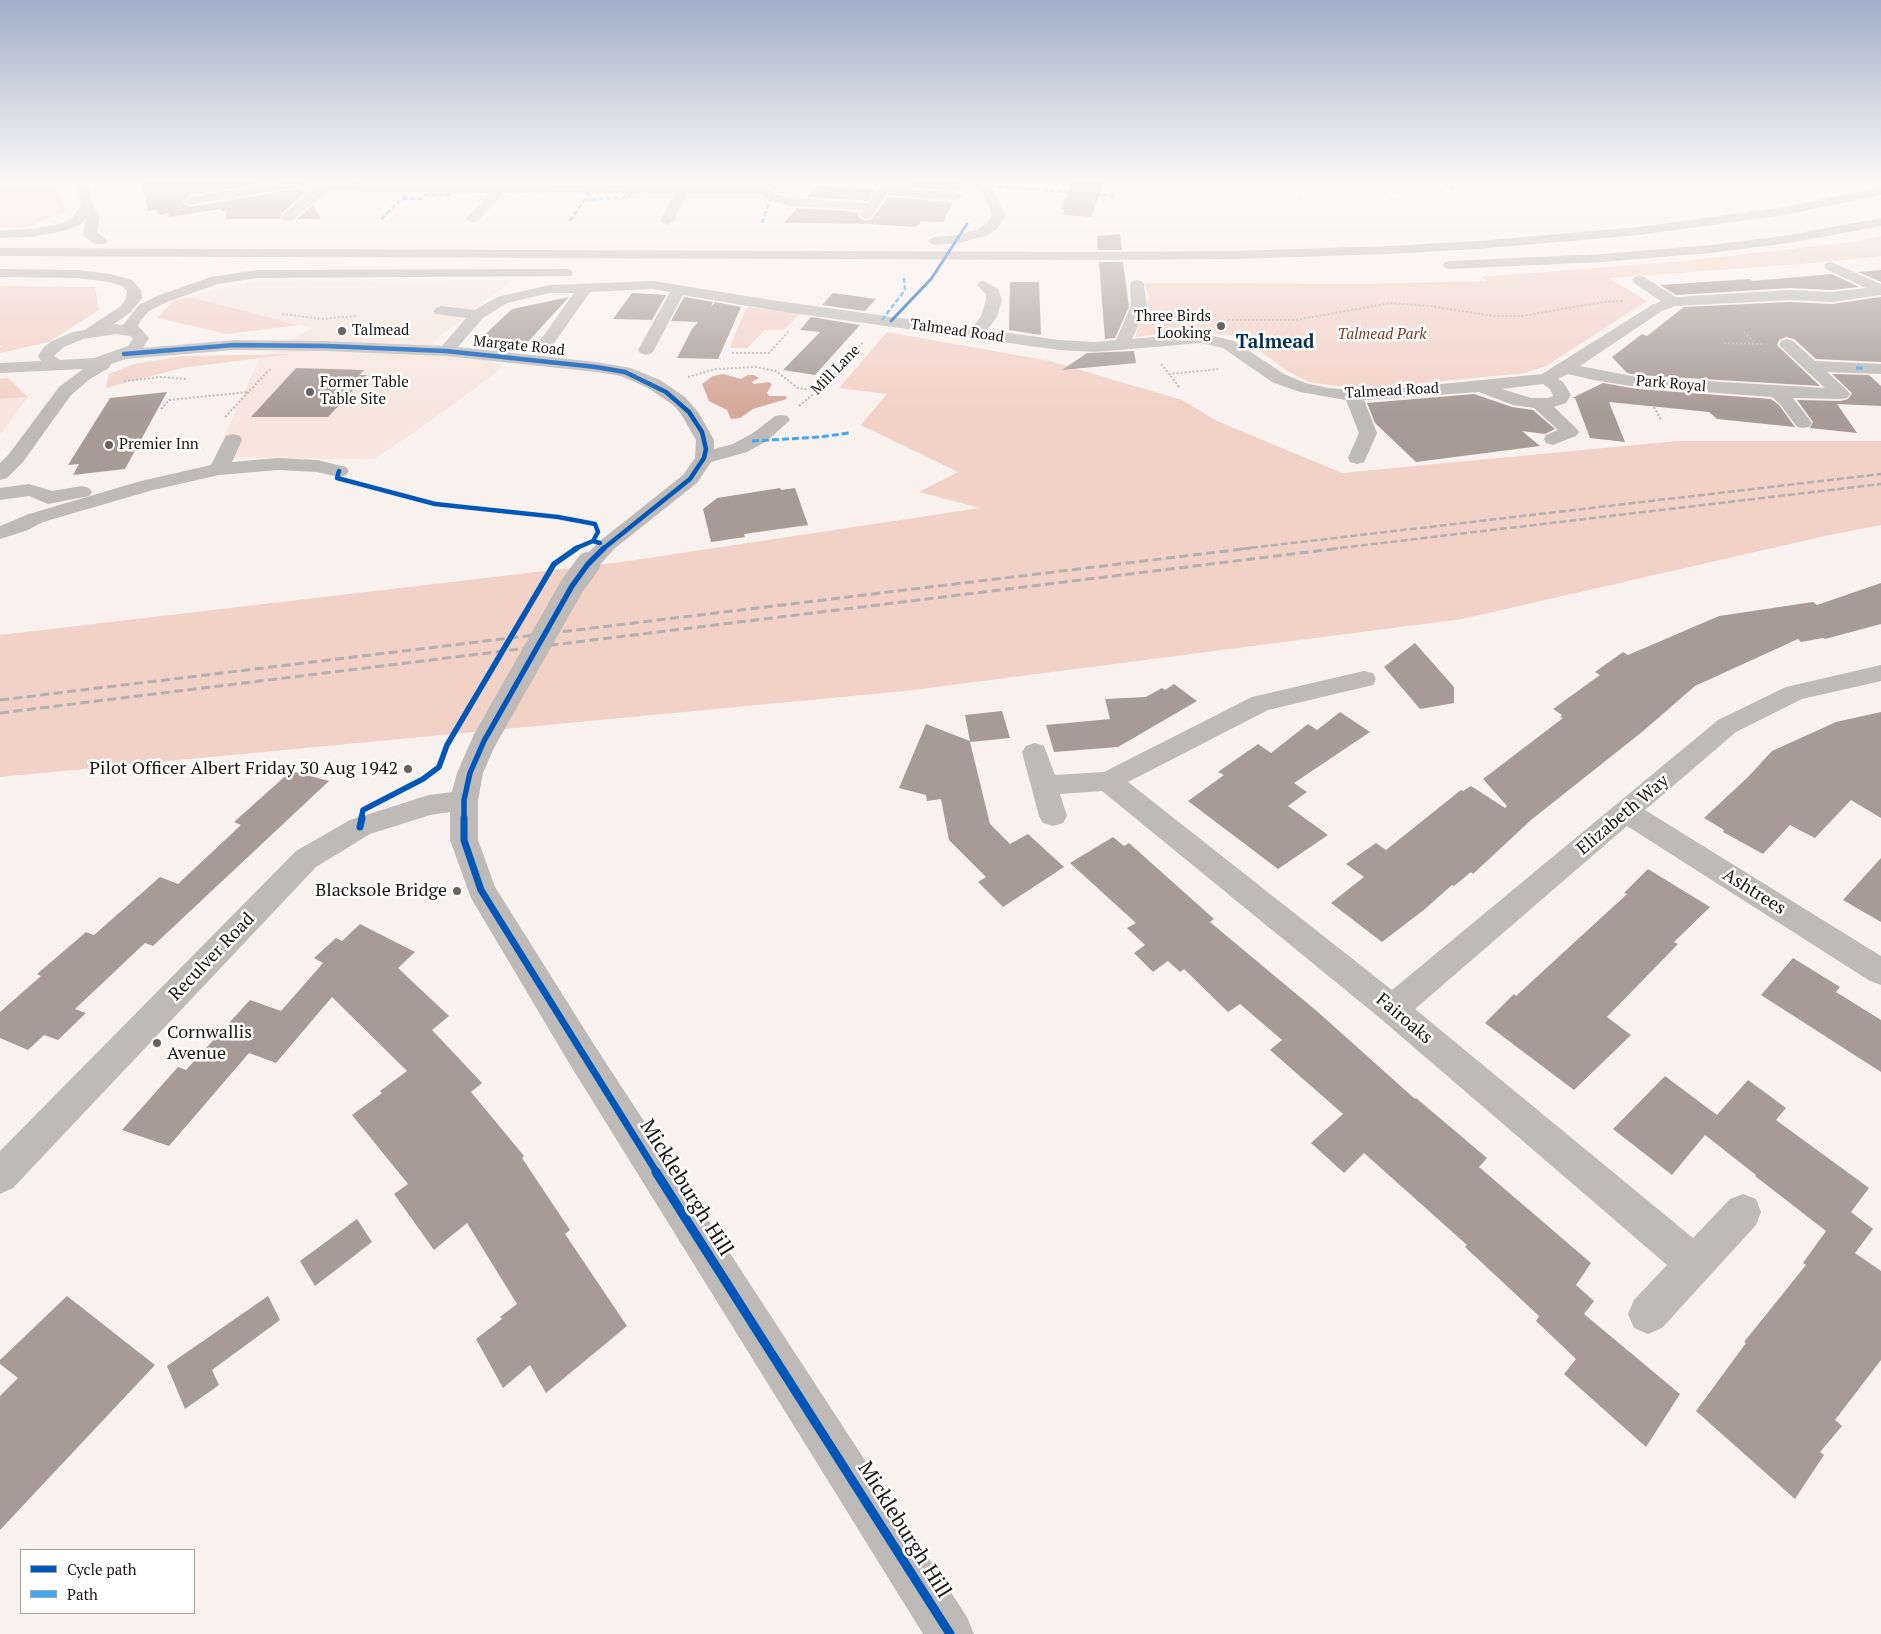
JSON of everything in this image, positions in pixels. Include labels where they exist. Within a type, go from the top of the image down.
[{"type":"highway","points":[[1433,266],[1576,259]]},
{"type":"highway","points":[[0,264],[1272,268]]},
{"type":"highway","points":[[731,269],[760,267]]},
{"type":"highway","points":[[604,272],[664,272]]},
{"type":"highway","points":[[0,273],[78,274],[110,278],[127,283],[134,290],[134,298],[126,309],[92,332]]},
{"type":"highway","points":[[137,333],[130,326],[135,318],[144,308],[162,298],[216,280],[257,274],[585,280]]},
{"type":"street","points":[[1831,266],[1881,291]]},
{"type":"street","points":[[544,346],[585,280]]},
{"type":"street","name":"Talmead Road","points":[[446,351],[478,315],[502,300],[528,292],[585,280],[679,289],[808,310],[1077,347],[1201,338],[1228,344],[1278,378],[1300,387],[1328,393],[1353,395],[1478,387],[1546,378],[1566,368],[1657,308],[1673,302],[1790,295],[1832,297],[1881,291]]},
{"type":"street","points":[[1639,280],[1673,302]]},
{"type":"street","points":[[1122,344],[1139,306],[1137,284]]},
{"type":"street","points":[[977,334],[989,317],[994,300],[993,292],[984,285]]},
{"type":"street","points":[[627,350],[654,351],[679,289]]},
{"type":"street","points":[[441,311],[478,315]]},
{"type":"street","name":"Margate Road","points":[[0,358],[58,344],[92,332],[116,329],[186,341],[234,345],[326,346],[446,351],[596,367],[625,372],[664,390],[689,412],[702,432],[706,449],[704,458]]},
{"type":"street","points":[[0,474],[16,458],[65,391],[84,375],[139,343],[141,338],[137,333]]},
{"type":"street","points":[[58,344],[46,356],[49,361],[60,365],[67,376],[65,391]]},
{"type":"street","name":"Park Royal","points":[[1566,368],[1593,375],[1637,382],[1777,392],[1841,394],[1787,344]]},
{"type":"street","name":"Margate Road","points":[[0,368],[87,364],[118,356],[234,345]]},
{"type":"street","points":[[1811,366],[1881,369]]},
{"type":"street","name":"Talmead Road","points":[[1478,387],[1519,401],[1550,403],[1560,399],[1562,395],[1556,386],[1546,378]]},
{"type":"street","points":[[1777,392],[1786,400],[1803,423]]},
{"type":"street","points":[[1353,395],[1368,432],[1357,458]]},
{"type":"street","points":[[1540,403],[1570,432],[1553,439]]},
{"type":"street","points":[[607,545],[690,480],[704,458],[740,448],[760,437],[788,414]]},
{"type":"street","points":[[218,470],[233,440]]},
{"type":"street","points":[[16,458],[23,468],[23,482],[38,494],[47,507],[36,518]]},
{"type":"street","points":[[0,533],[21,526],[36,518],[148,485],[218,470],[278,464],[317,466],[339,471]]},
{"type":"street","points":[[0,494],[38,494],[148,485]]},
{"type":"street","name":"Mickleburgh Hill","points":[[607,545],[588,564],[572,586],[484,741],[470,773],[464,800],[464,840],[481,890],[581,1053],[950,1634]]},
{"type":"street","name":"Elizabeth Way","points":[[1392,1009],[1727,726],[1795,693],[1878,676]]},
{"type":"street","points":[[1044,785],[1108,781],[1261,703],[1364,679]]},
{"type":"street","points":[[1034,752],[1053,816]]},
{"type":"street","name":"Fairoaks","points":[[1108,781],[1392,1009],[1695,1264]]},
{"type":"street","name":"Reculver Road","points":[[0,1176],[306,859],[360,827],[429,805],[464,800]]},
{"type":"street","name":"Ashtrees","points":[[1627,812],[1881,972]]},
{"type":"street","points":[[1648,1314],[1743,1212]]},
{"type":"path","points":[[1201,338],[1204,329],[1220,321],[1243,319],[1295,320],[1391,303],[1505,316],[1540,314],[1603,302],[1620,301],[1657,308]]},
{"type":"path","points":[[732,353],[749,351],[769,353],[808,310]]},
{"type":"path","points":[[282,314],[321,319],[357,316]]},
{"type":"path","points":[[1744,332],[1756,344]]},
{"type":"path","points":[[1724,343],[1787,344]]},
{"type":"path","points":[[1160,363],[1179,387]]},
{"type":"path","points":[[224,420],[267,370],[276,365]]},
{"type":"path","points":[[1169,374],[1258,365]]},
{"type":"path","points":[[664,390],[704,371],[744,366],[776,371],[798,388],[817,392]]},
{"type":"path","points":[[119,382],[161,378],[187,379]]},
{"type":"path","points":[[161,408],[169,400],[250,392]]},
{"type":"path","points":[[339,471],[337,478],[435,504],[558,517],[595,524],[598,532],[593,541],[607,545]]},
{"type":"shaded area","points":[[512,280],[432,343],[503,366],[422,427],[374,459],[215,457],[259,359],[311,328],[190,297],[214,289],[257,281]]},
{"type":"shaded area","points":[[723,374],[741,379],[747,375],[754,375],[759,378],[752,382],[754,384],[769,382],[772,384],[767,393],[769,396],[786,396],[787,399],[753,409],[740,418],[731,419],[727,410],[709,401],[702,384],[713,376]]},
{"type":"shaded area","points":[[28,397],[0,435],[0,399]]},
{"type":"green space","name":"Talmead Park","points":[[1699,259],[1850,259],[1609,278],[1647,301],[1546,366],[1525,373],[1383,387],[1337,386],[1309,382],[1289,372],[1247,342],[1229,335],[1187,331],[1135,337],[1149,298],[1145,283],[1365,284],[1487,281],[1482,277]]},
{"type":"green space","points":[[0,286],[95,287],[99,310],[49,342],[0,353],[0,347],[3,347],[0,345]]},
{"type":"green space","points":[[190,297],[299,325],[227,334],[157,318],[174,300]]},
{"type":"green space","points":[[749,307],[800,314],[784,330],[765,330],[747,348],[731,348],[737,329],[746,309]]},
{"type":"green space","points":[[887,332],[1050,361],[1182,400],[1217,421],[1342,473],[1677,441],[1881,441],[1881,525],[1825,536],[1462,619],[905,691],[0,777],[0,635],[622,562],[980,508],[919,492],[958,472],[861,425],[887,394],[839,388]]},
{"type":"green space","points":[[292,354],[182,368],[106,388],[109,374],[134,364],[183,356]]},
{"type":"green space","points":[[8,378],[28,397],[0,399],[0,379]]},
{"type":"building","points":[[1099,262],[1123,262],[1129,307],[1115,338],[1105,339]]},
{"type":"building","points":[[1881,270],[1881,282],[1858,272]]},
{"type":"building","points":[[1832,274],[1859,287],[1832,290],[1790,288],[1676,295],[1660,285],[1750,279],[1752,281]]},
{"type":"building","points":[[1010,282],[1039,282],[1041,335],[1009,330]]},
{"type":"building","points":[[632,293],[666,295],[652,320],[613,319]]},
{"type":"building","points":[[833,293],[876,299],[865,311],[822,305]]},
{"type":"building","points":[[569,297],[525,345],[477,342],[512,309]]},
{"type":"building","points":[[684,297],[713,302],[711,307],[715,302],[741,307],[718,359],[677,358],[692,329],[698,322],[671,321]]},
{"type":"building","points":[[1881,297],[1881,362],[1816,359],[1794,339],[1786,337],[1779,340],[1777,345],[1820,386],[1637,375],[1627,373],[1612,357],[1642,334],[1647,336],[1684,307],[1790,302],[1832,304]]},
{"type":"building","points":[[811,317],[860,325],[815,375],[783,370],[820,332],[800,330]]},
{"type":"building","points":[[1134,351],[1136,363],[1062,370],[1087,353]]},
{"type":"building","name":"Former Table Table Site","points":[[296,368],[364,370],[359,375],[367,375],[328,417],[251,417]]},
{"type":"building","points":[[1832,374],[1869,375],[1881,386],[1881,406],[1837,404],[1857,433],[1810,428],[1813,422],[1797,400],[1841,401],[1848,399],[1852,393]]},
{"type":"building","points":[[1603,383],[1637,389],[1771,399],[1779,405],[1795,427],[1717,419],[1709,412],[1609,402],[1625,442],[1590,438],[1575,398],[1572,398]]},
{"type":"building","name":"Premier Inn","points":[[167,392],[125,469],[73,475],[79,464],[68,465],[110,398]]},
{"type":"building","points":[[1474,394],[1512,407],[1533,410],[1555,429],[1545,434],[1522,431],[1540,446],[1416,462],[1375,423],[1367,403]]},
{"type":"building","points":[[780,488],[781,490],[795,488],[808,525],[744,534],[745,537],[711,542],[703,509],[717,498]]},
{"type":"building","points":[[1881,583],[1881,624],[1825,639],[1801,642],[1798,639],[1695,686],[1642,732],[1531,820],[1473,874],[1471,872],[1454,886],[1452,885],[1425,909],[1382,942],[1331,903],[1364,877],[1346,864],[1376,843],[1386,850],[1461,790],[1463,791],[1471,786],[1505,808],[1507,806],[1483,779],[1563,718],[1560,717],[1562,715],[1553,709],[1600,675],[1595,672],[1623,652],[1628,655],[1719,616],[1813,602],[1817,605]]},
{"type":"building","points":[[1415,643],[1454,687],[1454,703],[1420,709],[1384,667]]},
{"type":"building","points":[[1174,684],[1197,701],[1118,747],[1054,752],[1046,725],[1110,719],[1105,699],[1146,697],[1162,688],[1165,690]]},
{"type":"building","points":[[1002,711],[1010,738],[970,742],[990,824],[1010,844],[1028,834],[1064,867],[1003,907],[978,882],[986,877],[949,840],[941,799],[927,801],[926,795],[899,788],[926,724],[970,741],[965,715]]},
{"type":"building","points":[[1340,712],[1370,732],[1294,783],[1307,792],[1288,806],[1328,835],[1278,869],[1188,801],[1224,775],[1218,772],[1258,744],[1271,753],[1308,724],[1317,730]]},
{"type":"building","points":[[1881,712],[1881,818],[1851,800],[1815,838],[1790,825],[1763,854],[1723,832],[1724,830],[1704,818],[1748,777],[1772,751],[1836,722]]},
{"type":"building","points":[[291,771],[329,781],[153,946],[145,943],[75,1009],[86,1013],[58,1040],[44,1035],[28,1050],[0,1038],[0,1012],[41,976],[37,974],[86,932],[94,935],[160,877],[178,884],[241,825],[234,822]]},
{"type":"building","points":[[1113,837],[1124,846],[1129,843],[1214,919],[1210,922],[1319,1013],[1415,1099],[1487,1158],[1479,1167],[1591,1263],[1576,1285],[1594,1301],[1584,1314],[1680,1394],[1646,1447],[1564,1374],[1576,1359],[1536,1321],[1539,1316],[1465,1247],[1467,1245],[1364,1153],[1344,1173],[1311,1143],[1343,1114],[1270,1050],[1282,1040],[1240,1004],[1228,1012],[1184,969],[1180,972],[1168,961],[1153,972],[1134,953],[1145,945],[1127,928],[1136,923],[1070,863]]},
{"type":"building","points":[[1881,858],[1881,922],[1843,900]]},
{"type":"building","points":[[1648,869],[1710,907],[1674,942],[1678,944],[1607,1017],[1631,1035],[1574,1090],[1485,1023],[1514,994],[1516,996],[1627,894],[1624,893]]},
{"type":"building","points":[[360,924],[415,952],[398,968],[449,1016],[432,1030],[482,1083],[471,1092],[524,1156],[522,1158],[570,1230],[565,1234],[627,1326],[546,1393],[530,1365],[503,1388],[476,1339],[502,1319],[500,1317],[517,1304],[467,1223],[434,1250],[394,1194],[408,1184],[352,1115],[382,1093],[380,1091],[407,1071],[332,997],[276,1063],[249,1053],[169,1146],[122,1130],[178,1067],[186,1070],[250,1000],[281,1011],[323,963],[314,958],[336,938],[342,941]]},
{"type":"building","points":[[1793,958],[1840,987],[1836,992],[1881,1020],[1881,1072],[1761,995]]},
{"type":"building","points":[[1665,1076],[1717,1115],[1748,1080],[1786,1108],[1776,1120],[1869,1188],[1851,1212],[1873,1229],[1855,1253],[1881,1271],[1881,1360],[1835,1420],[1842,1426],[1820,1452],[1824,1455],[1795,1499],[1696,1411],[1746,1343],[1744,1342],[1806,1265],[1803,1263],[1826,1231],[1705,1135],[1672,1175],[1613,1129]]},
{"type":"building","points":[[357,1219],[372,1242],[315,1286],[300,1261]]},
{"type":"building","points":[[67,1296],[155,1365],[0,1530],[0,1396],[18,1378],[0,1364],[0,1360]]},
{"type":"building","points":[[268,1296],[280,1320],[212,1370],[219,1385],[185,1409],[167,1366]]},
{"type":"railway","points":[[1241,549],[1881,474]]},
{"type":"railway","points":[[1331,549],[1881,484]]},
{"type":"railway","points":[[0,700],[1251,548]]},
{"type":"railway","points":[[0,713],[1341,548]]},
{"type":"marked path","points":[[882,320],[905,290],[904,278]]},
{"type":"marked path","points":[[1856,368],[1863,368]]},
{"type":"marked path","points":[[752,441],[820,437],[849,433]]},
{"type":"cycle path","points":[[891,321],[931,279],[944,259]]},
{"type":"cycle path","points":[[124,354],[234,345],[326,346],[446,351],[596,367],[625,372],[666,392],[689,412],[702,432],[706,449],[704,458],[690,479],[607,545],[588,564],[572,586],[484,741],[470,773],[464,800],[464,840],[481,890],[581,1053],[950,1634]]},
{"type":"cycle path","points":[[339,471],[337,478],[435,504],[558,517],[595,524],[598,532],[593,541],[600,543]]},
{"type":"cycle path","points":[[360,827],[363,810],[423,779],[439,767],[447,745],[554,564],[571,550],[593,541]]},
{"type":"place","name":"Three Birds Looking","points":[[1221,326]]},
{"type":"place","name":"Talmead","points":[[342,331]]},
{"type":"place","name":"Former Table Table Site","points":[[310,392]]},
{"type":"place","name":"Premier Inn","points":[[109,445]]},
{"type":"place","name":"Pilot Officer Albert Friday 30 Aug 1942","points":[[408,769]]},
{"type":"place","name":"Blacksole Bridge","points":[[457,891]]},
{"type":"place","name":"Cornwallis Avenue","points":[[157,1043]]},
{"type":"district","name":"Talmead","points":[[1275,343]]}]
